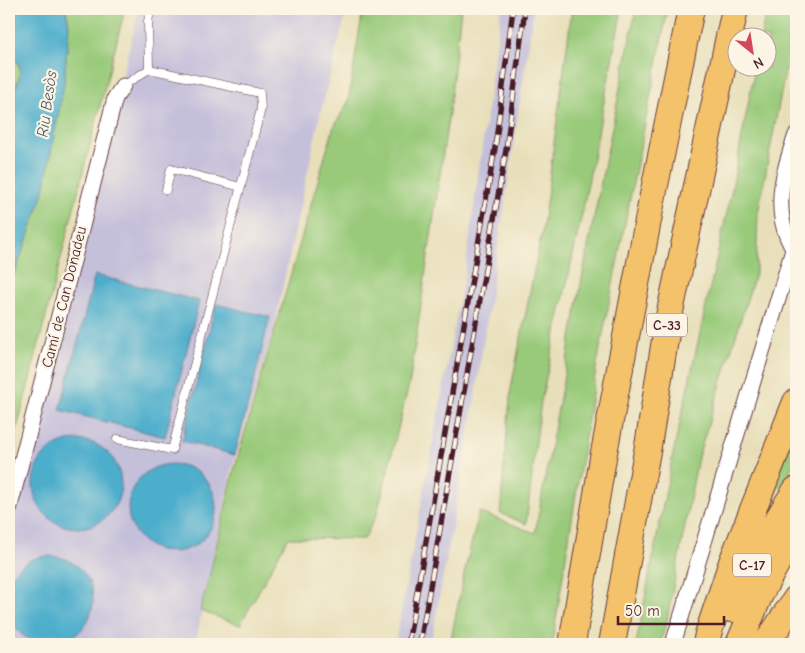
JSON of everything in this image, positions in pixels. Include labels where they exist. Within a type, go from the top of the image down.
[{"type":"highway","name":"C-33","points":[[572,644],[603,458],[650,210],[691,9]]},
{"type":"highway","name":"C-33","points":[[612,644],[648,446],[668,321],[735,9]]},
{"type":"highway","points":[[706,644],[732,562],[796,402]]},
{"type":"highway","name":"C-17","points":[[717,644],[731,608],[755,560],[796,490]]},
{"type":"highway","name":"C-17","points":[[739,644],[761,592],[796,528]]},
{"type":"highway","points":[[766,644],[796,599]]},
{"type":"street","name":"Camí de Can Donadeu","points":[[9,510],[115,98],[124,86]]},
{"type":"street","points":[[673,644],[795,251],[785,233],[780,211],[780,195],[786,163],[796,135]]},
{"type":"lane","points":[[150,69],[148,21],[151,9]]},
{"type":"lane","points":[[117,439],[172,450],[261,108],[260,93],[150,69],[124,86]]},
{"type":"lane","points":[[166,190],[171,169],[240,187]]},
{"type":"shaded area","points":[[139,9],[347,9],[320,115],[274,327],[232,469],[195,644],[9,644],[9,538],[118,106],[124,69]]},
{"type":"shaded area","points":[[501,9],[534,9],[475,398],[431,644],[395,644],[465,271]]},
{"type":"green space","points":[[66,9],[125,9],[9,460],[9,280],[14,275],[43,195],[64,83],[69,25]]},
{"type":"green space","points":[[363,9],[461,9],[449,112],[410,380],[377,514],[364,539],[288,538],[240,625],[200,611],[234,470],[333,129],[348,102]]},
{"type":"green space","points":[[572,9],[622,9],[583,209],[541,401],[526,524],[500,513],[511,388],[543,226]]},
{"type":"green space","points":[[636,9],[668,9],[597,363],[552,644],[450,644],[479,512],[535,533],[586,257]]},
{"type":"green space","points":[[766,9],[796,9],[796,60],[786,67],[758,213],[756,271],[698,457],[667,620],[660,644],[636,644],[674,449],[731,194],[753,78],[778,78],[778,28],[763,28]]},
{"type":"green space","points":[[9,49],[19,65],[20,71],[9,103]]},
{"type":"green space","points":[[796,427],[796,460],[754,528]]},
{"type":"water","name":"Riu Besòs","points":[[9,9],[66,9],[69,25],[64,83],[43,195],[14,275],[9,280],[9,103],[18,82],[20,70],[9,49]]},
{"type":"water","points":[[95,275],[199,301],[165,437],[60,410]]},
{"type":"water","points":[[216,304],[270,317],[235,455],[182,441]]},
{"type":"water","points":[[77,440],[94,443],[102,447],[114,459],[118,467],[121,484],[118,501],[114,509],[102,521],[94,525],[77,528],[60,525],[52,521],[40,509],[36,501],[33,484],[36,467],[40,459],[52,447],[60,443]]},
{"type":"water","points":[[163,464],[181,464],[197,471],[209,483],[216,499],[216,517],[209,533],[197,545],[181,552],[163,552],[147,545],[135,533],[128,517],[128,499],[135,483],[147,471]]},
{"type":"water","points":[[49,556],[66,559],[80,569],[90,583],[93,600],[90,617],[80,631],[66,641],[49,644],[32,641],[18,631],[8,617],[5,600],[8,583],[18,569],[32,559]]},
{"type":"railway","points":[[408,644],[495,148],[513,9]]},
{"type":"railway","points":[[420,644],[506,150],[525,9]]}]
